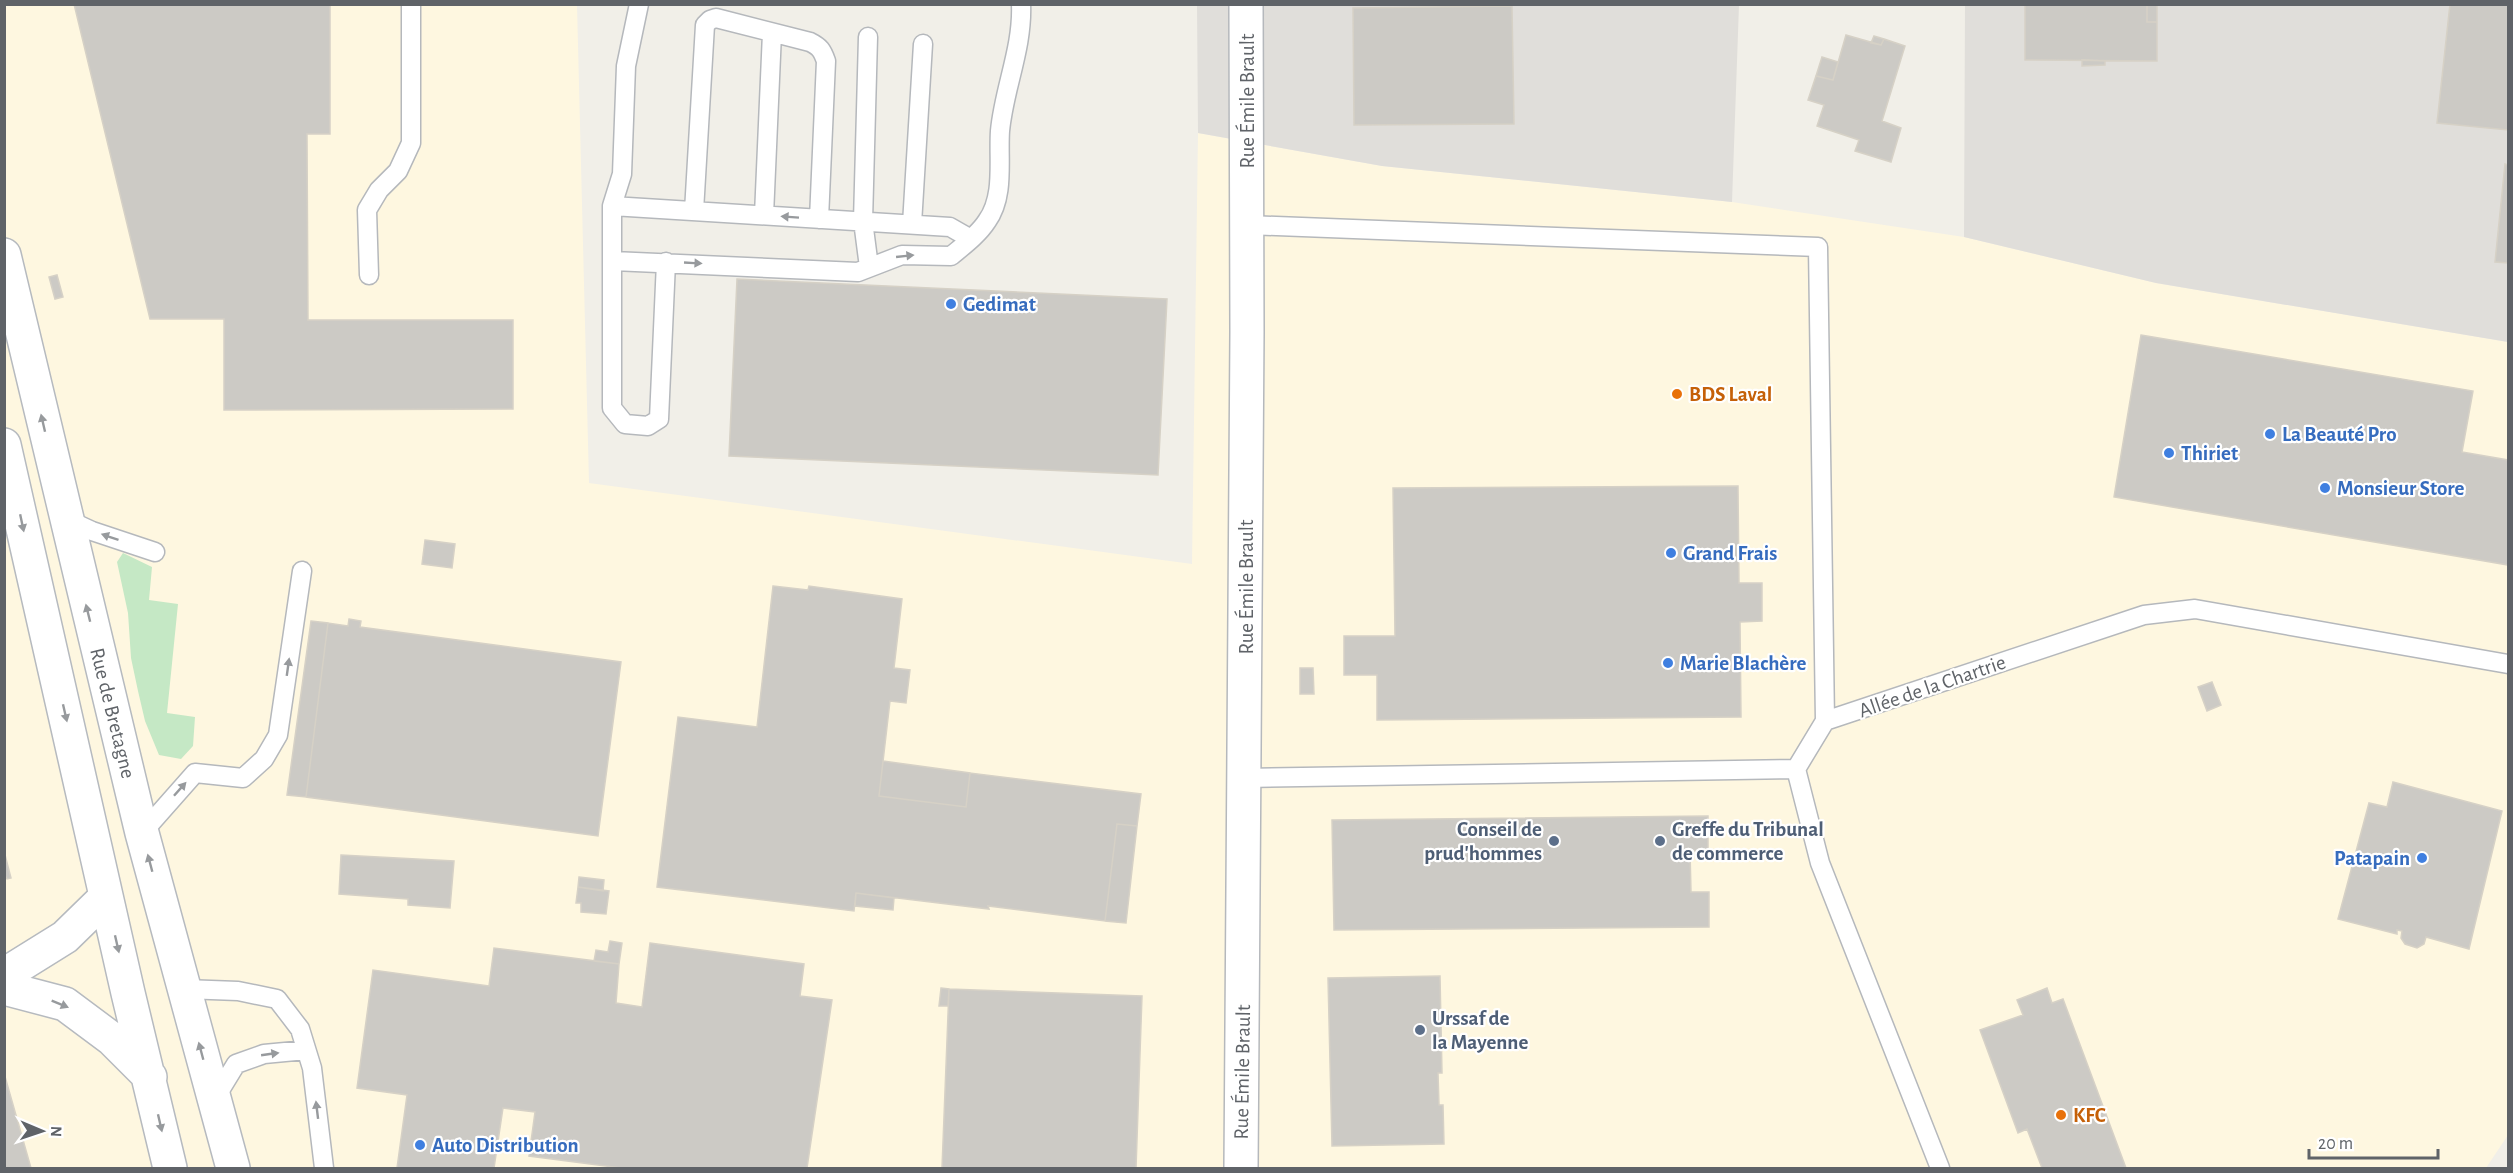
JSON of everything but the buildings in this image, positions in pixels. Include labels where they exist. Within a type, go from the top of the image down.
[{"type":"main road","name":"Rue Émile Brault","points":[[1241,1168],[1248,225],[1246,4]]},
{"type":"main road","name":"Rue de Bretagne","points":[[4,255],[142,832],[233,1168]]},
{"type":"main road","points":[[4,445],[106,897],[171,1168]]},
{"type":"main road","points":[[4,975],[65,937],[106,897]]},
{"type":"main road","points":[[4,988],[64,1005],[112,1039],[150,1078]]},
{"type":"lane","points":[[369,275],[367,210],[380,190],[398,171],[411,143],[411,4]]},
{"type":"lane","points":[[639,4],[626,66],[622,174],[612,206],[612,408],[625,424],[648,426],[659,419],[666,262]]},
{"type":"lane","points":[[613,261],[858,272],[902,255],[951,256],[988,221],[998,194],[1004,102],[1015,65],[1021,4]]},
{"type":"lane","points":[[694,211],[705,25],[716,18],[820,47],[826,61],[819,219]]},
{"type":"lane","points":[[764,215],[772,33]]},
{"type":"lane","points":[[868,37],[863,221],[869,267]]},
{"type":"lane","points":[[912,224],[923,44]]},
{"type":"lane","points":[[612,206],[950,227],[971,239]]},
{"type":"lane","points":[[1248,225],[1818,247],[1825,722],[1796,769],[1820,863],[1940,1168]]},
{"type":"lane","points":[[66,519],[92,531],[155,552]]},
{"type":"lane","points":[[142,832],[195,773],[243,778],[264,759],[278,735],[302,571]]},
{"type":"lane","name":"Allée de la Chartrie","points":[[1825,722],[2144,615],[2195,609],[2508,664]]},
{"type":"lane","points":[[1245,778],[1796,769]]},
{"type":"lane","points":[[184,989],[238,991],[277,999],[300,1029],[312,1068],[324,1168]]},
{"type":"lane","points":[[214,1100],[236,1064],[264,1054],[306,1050]]},
{"type":"shaded area","points":[[5,5],[577,5],[589,483],[1192,564],[1198,133],[1382,166],[1732,202],[1964,237],[2156,283],[2508,342],[2508,1135],[2486,1168],[5,1168]]},
{"type":"shaded area","points":[[1197,5],[1739,5],[1732,202],[1382,166],[1198,133]]},
{"type":"shaded area","points":[[1965,5],[2508,5],[2508,342],[2156,283],[1964,237]]},
{"type":"green space","points":[[123,553],[152,567],[149,600],[178,604],[167,713],[195,717],[193,746],[181,759],[159,755],[145,721],[131,658],[128,613],[117,562]]},
{"type":"place","name":"Gedimat","points":[[951,304]]},
{"type":"place","name":"BDS Laval","points":[[1677,394]]},
{"type":"place","name":"La Beauté Pro","points":[[2270,434]]},
{"type":"place","name":"Thiriet","points":[[2169,453]]},
{"type":"place","name":"Monsieur Store","points":[[2325,488]]},
{"type":"place","name":"Grand Frais","points":[[1671,553]]},
{"type":"place","name":"Marie Blachère","points":[[1668,663]]},
{"type":"place","name":"Conseil de prud'hommes","points":[[1554,841]]},
{"type":"place","name":"Greffe du Tribunal de commerce","points":[[1660,841]]},
{"type":"place","name":"Patapain","points":[[2422,858]]},
{"type":"place","name":"Urssaf de la Mayenne","points":[[1420,1030]]},
{"type":"place","name":"KFC","points":[[2061,1115]]},
{"type":"place","name":"Auto Distribution","points":[[420,1145]]}]
